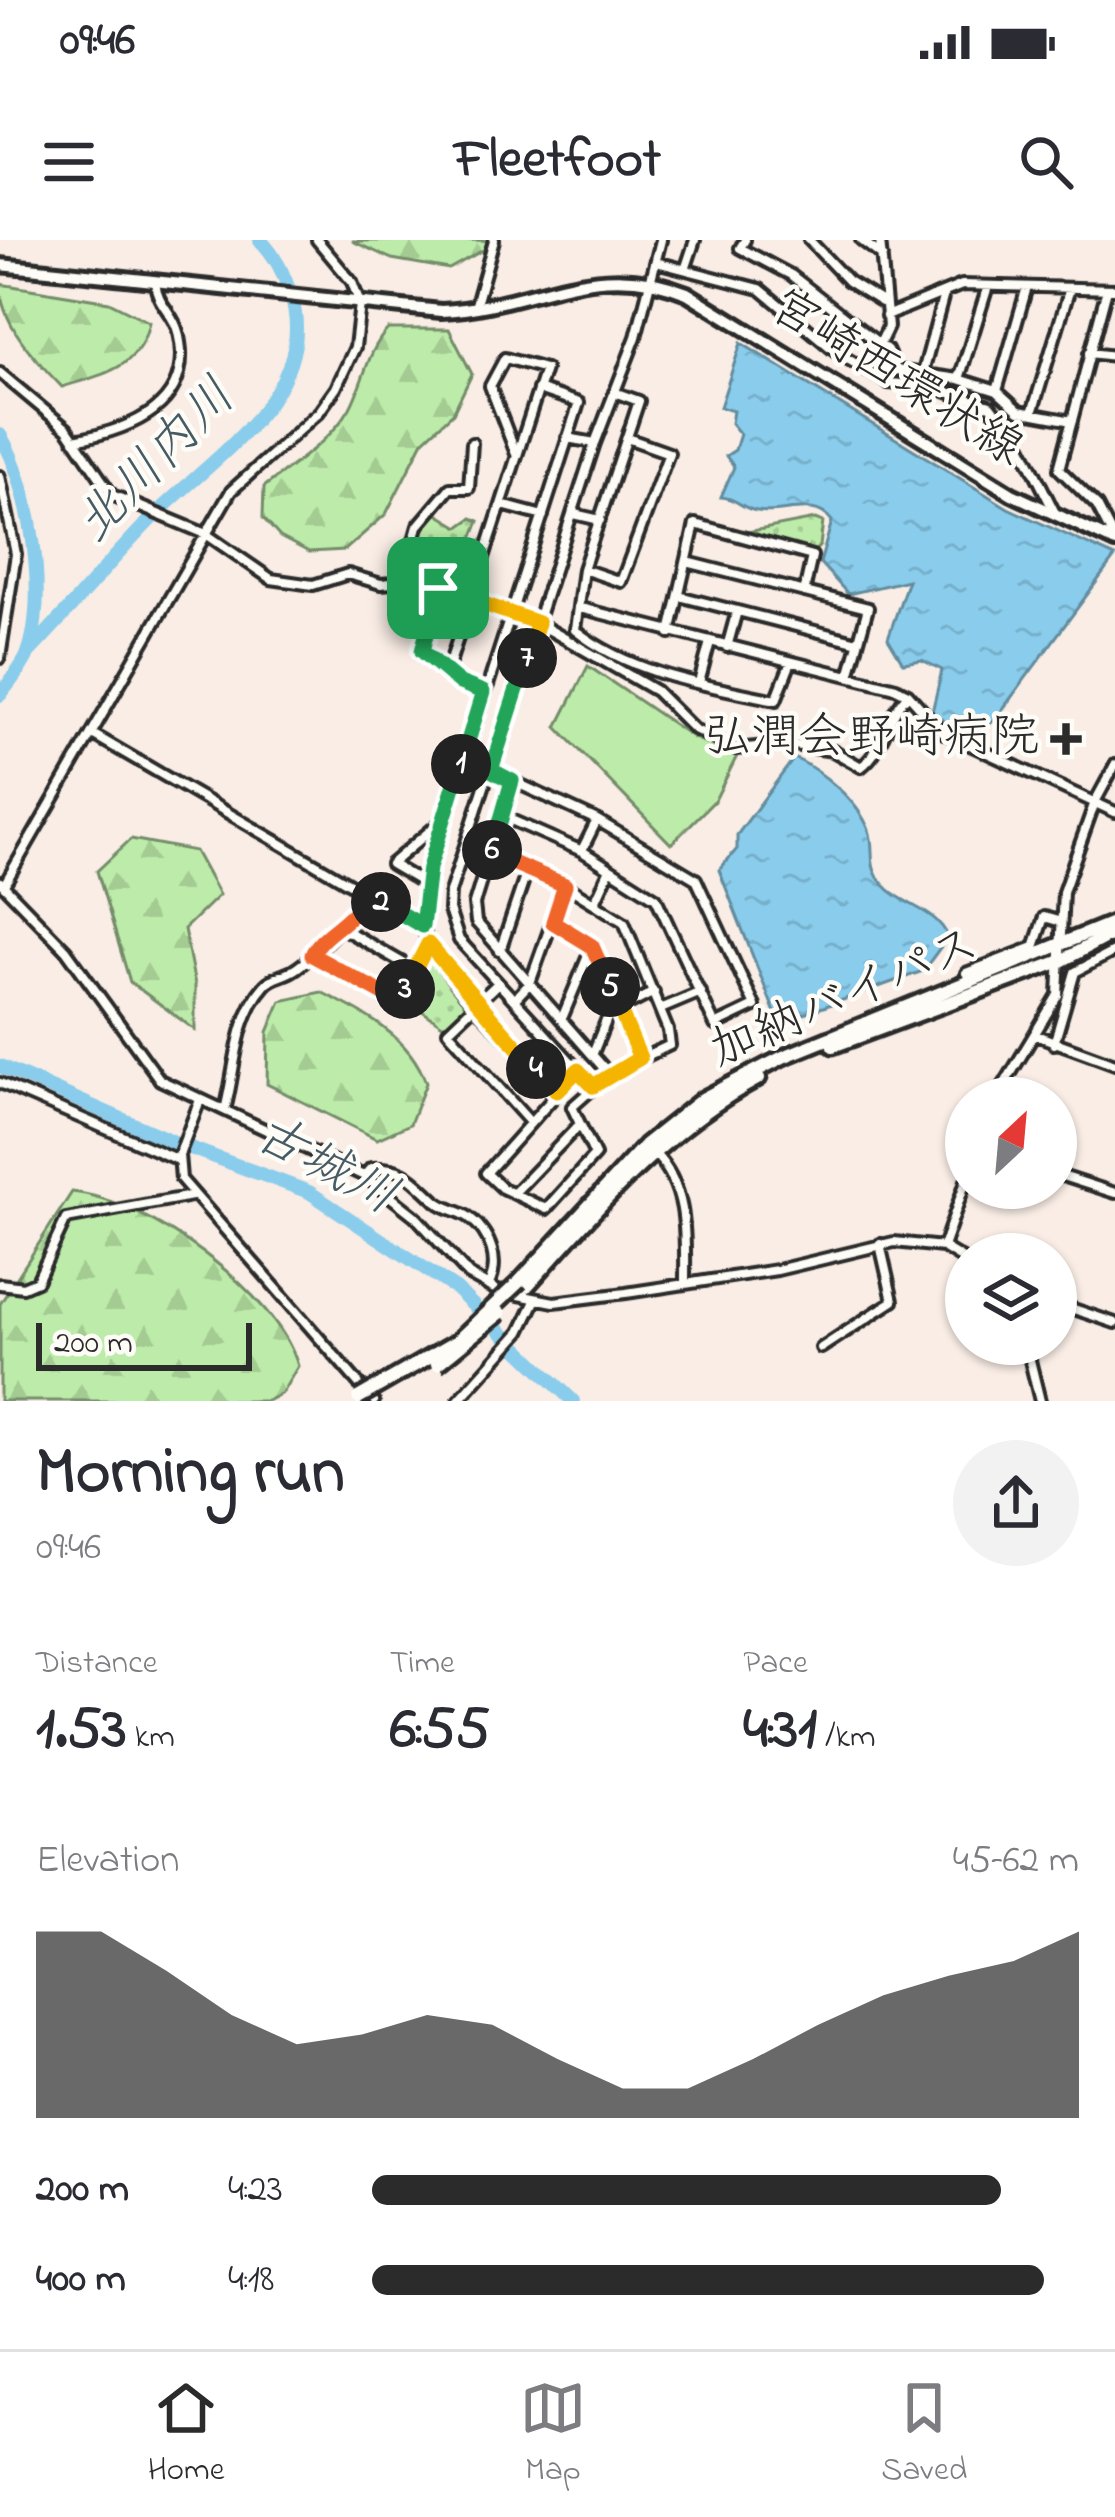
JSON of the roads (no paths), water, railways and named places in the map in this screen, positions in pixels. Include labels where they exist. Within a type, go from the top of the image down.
[{"type":"highway","name":"加納バイパス","points":[[1060,955],[1115,922]]},
{"type":"highway","name":"加納バイパス","points":[[364,1400],[455,1353],[649,1148],[704,1098],[764,1066],[1115,932]]},
{"type":"main road","name":"宮崎西環状線","points":[[0,266],[284,298],[475,309],[601,276],[652,279],[688,293],[1012,494],[1115,541]]},
{"type":"street","points":[[316,240],[352,282],[360,304],[355,347],[328,402],[231,491],[94,735],[2,884],[66,950],[160,1080],[364,1176],[415,1216],[469,1275],[488,1286],[535,1301],[777,1270],[880,1244],[943,1247],[956,1209]]},
{"type":"street","points":[[475,309],[494,240]]},
{"type":"street","points":[[593,1086],[459,940],[449,910],[661,240]]},
{"type":"street","points":[[686,267],[695,240]]},
{"type":"street","points":[[745,240],[740,248],[791,275],[880,345],[896,370],[959,379],[997,391],[1019,411],[1072,421]]},
{"type":"street","points":[[809,240],[848,281],[884,303]]},
{"type":"street","points":[[861,240],[881,256]]},
{"type":"street","points":[[867,371],[888,327],[880,240]]},
{"type":"street","points":[[656,262],[760,290],[887,383],[970,397],[996,410],[1056,515]]},
{"type":"street","points":[[74,440],[133,427],[166,398],[179,343],[173,320],[156,301],[155,282]]},
{"type":"street","points":[[886,316],[962,285],[1111,289],[1059,469],[1097,506],[1115,541]]},
{"type":"street","points":[[959,379],[988,286]]},
{"type":"street","points":[[997,391],[1027,287]]},
{"type":"street","points":[[1032,413],[1070,288]]},
{"type":"street","points":[[923,372],[944,292]]},
{"type":"street","points":[[1089,353],[1115,356]]},
{"type":"street","points":[[447,672],[545,369],[505,358],[490,386],[516,454]]},
{"type":"street","points":[[0,373],[74,440],[112,495],[206,534],[247,565],[288,584],[313,585],[348,574],[380,584],[403,580],[513,611],[633,679],[671,703],[694,729],[736,749],[788,744],[833,751],[860,766],[877,755],[890,713],[908,694]]},
{"type":"street","points":[[538,389],[579,403],[425,884],[422,926],[428,944],[476,1005],[557,1091]]},
{"type":"street","points":[[614,392],[639,401],[583,569],[575,630],[603,652],[638,667],[776,700],[791,662]]},
{"type":"street","points":[[583,569],[621,582],[669,453],[627,438]]},
{"type":"street","points":[[567,439],[595,443]]},
{"type":"street","points":[[403,580],[418,526],[450,488],[469,488],[472,443]]},
{"type":"street","points":[[0,476],[16,554],[0,658]]},
{"type":"street","points":[[502,505],[543,516]]},
{"type":"street","points":[[574,514],[600,520]]},
{"type":"street","points":[[670,633],[695,524],[812,556],[804,592]]},
{"type":"street","points":[[687,562],[868,608],[849,676]]},
{"type":"street","points":[[438,588],[422,651],[483,692]]},
{"type":"street","points":[[680,596],[858,642]]},
{"type":"street","points":[[580,608],[908,694],[942,732],[1115,812]]},
{"type":"street","points":[[727,647],[736,611]]},
{"type":"street","points":[[700,680],[710,642]]},
{"type":"street","points":[[633,679],[638,667]]},
{"type":"street","points":[[94,735],[422,926]]},
{"type":"street","points":[[1009,1077],[1058,995],[1058,921],[1095,802],[1115,765]]},
{"type":"street","points":[[491,770],[597,820],[696,879],[755,1006],[715,1025],[656,898],[582,851],[502,816]]},
{"type":"street","points":[[512,781],[474,904],[476,922],[609,1074]]},
{"type":"street","points":[[425,884],[391,864],[446,818]]},
{"type":"street","points":[[582,851],[597,820]]},
{"type":"street","points":[[491,854],[565,885],[624,922],[663,1008],[670,1045],[609,1074],[572,1106],[596,1155],[546,1209],[486,1173],[528,1120],[578,1070]]},
{"type":"street","points":[[500,951],[528,868]]},
{"type":"street","points":[[595,902],[610,869]]},
{"type":"street","points":[[514,1000],[530,983],[565,885]]},
{"type":"street","points":[[225,1110],[244,1021],[258,995],[266,983],[312,955],[316,946],[342,928],[366,893]]},
{"type":"street","points":[[966,973],[1034,947],[1044,917],[1058,921]]},
{"type":"street","points":[[553,922],[592,946],[640,1058]]},
{"type":"street","points":[[342,928],[415,970]]},
{"type":"street","points":[[312,955],[398,1002],[428,944]]},
{"type":"street","points":[[562,1017],[592,946]]},
{"type":"street","points":[[1054,1044],[1075,972],[1115,950]]},
{"type":"street","points":[[497,983],[448,1031],[528,1120]]},
{"type":"street","points":[[619,1010],[654,992]]},
{"type":"street","points":[[663,1008],[701,992]]},
{"type":"street","points":[[593,1053],[614,999]]},
{"type":"street","points":[[1036,1035],[1115,1064]]},
{"type":"street","points":[[0,1083],[179,1158]]},
{"type":"street","points":[[200,1100],[179,1158],[181,1179],[364,1400]]},
{"type":"street","points":[[515,1192],[580,1125]]},
{"type":"street","points":[[649,1148],[676,1182],[682,1202],[685,1282]]},
{"type":"street","points":[[364,1176],[371,1168],[405,1172],[440,1205],[469,1217],[484,1234],[496,1260],[488,1286]]},
{"type":"street","points":[[1077,1181],[1115,1193]]},
{"type":"street","points":[[0,1284],[23,1287],[37,1281],[66,1219],[192,1196]]},
{"type":"street","points":[[821,1348],[893,1301],[880,1244]]},
{"type":"street","points":[[458,1401],[520,1332],[535,1301]]},
{"type":"street","points":[[1077,1310],[1115,1323]]},
{"type":"street","points":[[1031,1365],[1040,1401]]},
{"type":"water","points":[[741,343],[1008,508],[1115,557],[994,721],[966,737],[932,712],[942,670],[922,660],[903,663],[888,638],[908,580],[848,594],[820,563],[832,521],[825,514],[807,509],[757,511],[721,497],[734,467],[726,456],[735,450],[740,434],[731,423],[733,411],[720,407]]},
{"type":"water","points":[[794,758],[848,798],[869,830],[878,877],[936,920],[948,937],[923,971],[779,1023],[719,870],[737,849],[737,835]]},
{"type":"waterway","name":"北川内川","points":[[28,653],[147,523],[252,424],[274,395],[290,365],[296,332],[285,280],[260,240]]},
{"type":"waterway","name":"古城川","points":[[0,435],[28,512],[36,575],[27,656],[0,695]]},
{"type":"waterway","name":"古城川","points":[[0,1066],[174,1142],[309,1192],[456,1289],[573,1401]]},
{"type":"place","name":"弘潤会野崎病院","points":[[1066,739]]}]
